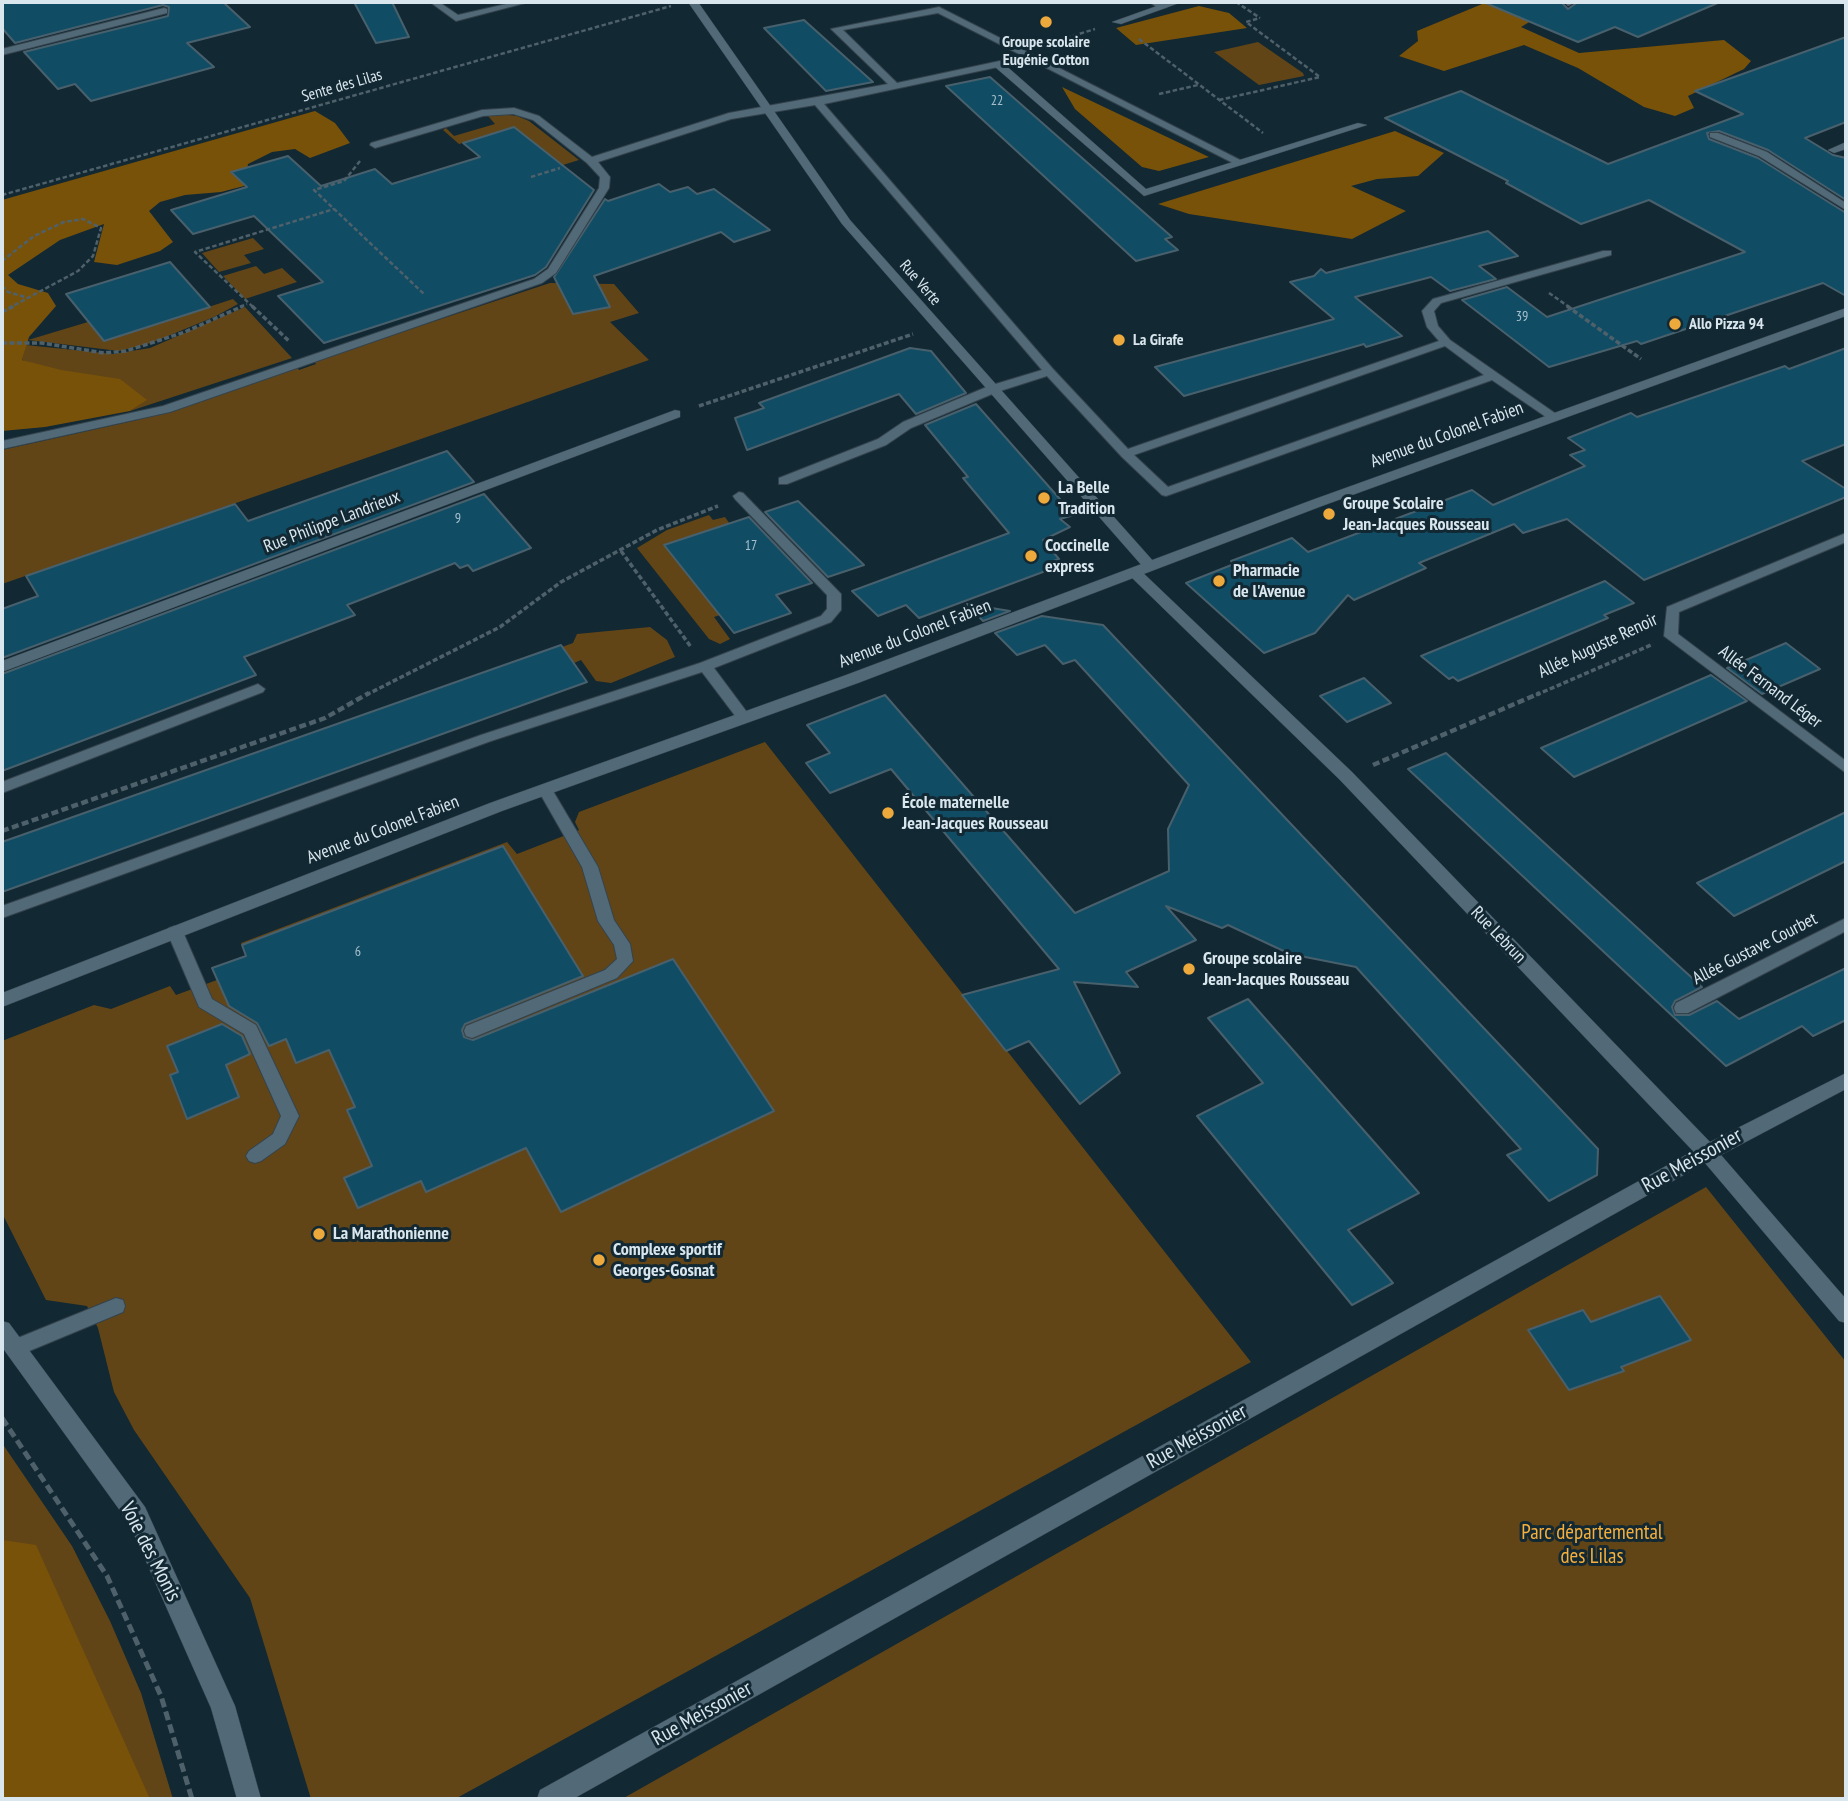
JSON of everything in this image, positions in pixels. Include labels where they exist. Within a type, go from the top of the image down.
[{"type":"street","name":"Rue Verte","points":[[693,2],[846,222],[993,388],[1141,568]]},
{"type":"street","points":[[1117,22],[1158,4],[1177,2]]},
{"type":"street","points":[[999,65],[1144,193],[1362,125]]},
{"type":"street","points":[[1833,150],[1846,145]]},
{"type":"street","name":"Avenue du Colonel Fabien","points":[[2,1000],[545,790],[1553,416],[1846,312]]},
{"type":"street","name":"Rue Philippe Landrieux","points":[[2,667],[675,414]]},
{"type":"street","name":"Rue Lebrun","points":[[1141,568],[1346,776],[1707,1152],[1846,1314]]},
{"type":"street","name":"Rue Meissonier","points":[[549,1799],[1707,1152],[1846,1080]]},
{"type":"street","name":"Voie des Monis","points":[[9,1339],[137,1515],[223,1706],[248,1799]]},
{"type":"lane","points":[[434,2],[456,18],[525,2]]},
{"type":"lane","points":[[893,84],[836,29],[939,10],[1241,163]]},
{"type":"lane","points":[[2,52],[164,11]]},
{"type":"lane","points":[[591,161],[729,116],[817,102],[893,84],[999,65],[1029,54]]},
{"type":"lane","points":[[817,102],[1049,371],[1126,454],[1166,492],[1493,376]]},
{"type":"lane","points":[[2,445],[166,409],[538,281],[552,271],[604,188],[605,177],[591,161],[536,118],[514,111],[482,113],[375,145]]},
{"type":"lane","points":[[1714,135],[1774,160],[1846,207]]},
{"type":"lane","points":[[1553,416],[1446,342],[1433,327],[1428,311],[1430,305],[1607,253]]},
{"type":"lane","points":[[1126,454],[1446,342]]},
{"type":"lane","points":[[783,481],[882,442],[907,425],[993,388],[1049,371]]},
{"type":"lane","points":[[2,912],[486,738],[705,666],[805,630],[826,619],[834,610],[834,594],[739,496]]},
{"type":"lane","name":"Allée Auguste Renoir","points":[[1671,636],[1672,610],[1846,537]]},
{"type":"lane","name":"Allée Fernand Léger","points":[[1671,636],[1846,768]]},
{"type":"lane","points":[[705,666],[744,718]]},
{"type":"lane","points":[[2,788],[258,689]]},
{"type":"lane","points":[[472,1031],[611,974],[625,961],[622,944],[606,921],[590,867],[545,790]]},
{"type":"lane","name":"Allée Gustave Courbet","points":[[1682,1008],[1846,924]]},
{"type":"lane","points":[[175,932],[205,1003],[250,1030],[290,1116],[279,1139],[255,1156]]},
{"type":"lane","points":[[9,1339],[116,1306]]},
{"type":"path","points":[[1219,100],[1320,77],[1246,22],[1261,19],[1236,2]]},
{"type":"path","name":"Sente des Lilas","points":[[2,195],[675,5]]},
{"type":"path","points":[[1029,54],[1117,22],[1286,150]]},
{"type":"path","points":[[1150,96],[1199,85]]},
{"type":"path","points":[[375,145],[344,181],[314,190],[444,313]]},
{"type":"path","points":[[308,360],[195,252],[334,209]]},
{"type":"path","points":[[2,261],[34,236],[64,222],[83,219],[101,228],[93,256],[78,271],[57,285],[25,297],[2,312]]},
{"type":"path","points":[[1525,277],[1665,376]]},
{"type":"path","points":[[2,286],[8,292],[25,297]]},
{"type":"path","points":[[2,296],[8,292]]},
{"type":"path","points":[[2,343],[42,343],[104,353],[126,352],[185,332],[247,303]]},
{"type":"path","points":[[675,414],[937,326]]},
{"type":"path","points":[[2,831],[325,718],[391,680],[500,627],[561,582],[657,530],[739,496]]},
{"type":"path","points":[[621,551],[705,666]]},
{"type":"path","name":"Allée Auguste Renoir","points":[[1346,776],[1671,636]]},
{"type":"path","points":[[2,1418],[107,1576],[161,1696],[192,1799]]},
{"type":"green space","points":[[1258,42],[1304,76],[1259,85],[1214,52]]},
{"type":"green space","points":[[501,114],[529,121],[579,160],[550,169],[514,127],[459,144],[443,130],[446,128],[454,136],[495,124],[488,116]]},
{"type":"green space","points":[[253,238],[264,249],[244,255],[251,263],[219,272],[202,253]]},
{"type":"green space","points":[[256,266],[264,274],[282,268],[297,282],[245,299],[223,276]]},
{"type":"green space","points":[[550,283],[614,284],[639,313],[610,322],[649,360],[2,584],[2,450],[137,420],[297,367],[299,370],[316,364],[314,361]]},
{"type":"green space","points":[[233,299],[238,304],[214,317],[151,343],[119,351],[28,340],[88,322],[104,341]]},
{"type":"green space","points":[[245,307],[292,358],[130,411],[146,400],[22,360],[26,345],[113,354],[150,348]]},
{"type":"green space","points":[[709,515],[713,520],[725,517],[738,536],[664,545],[720,615],[714,617],[730,639],[720,644],[709,639],[637,548],[667,530]]},
{"type":"green space","points":[[650,627],[667,640],[675,657],[611,683],[596,681],[581,660],[574,663],[562,647],[573,643],[577,634]]},
{"type":"green space","name":"Complexe sportif Georges-Gosnat","points":[[765,742],[1251,1362],[455,1799],[311,1799],[250,1598],[134,1430],[114,1392],[98,1328],[87,1306],[46,1300],[2,1213],[2,1041],[94,1005],[111,1009],[170,986],[176,995],[217,980],[212,968],[246,956],[241,943],[507,842],[517,854],[579,830],[575,822],[579,812]]},
{"type":"green space","name":"Parc départemental des Lilas","points":[[1706,1187],[1846,1362],[1846,1799],[622,1799]]},
{"type":"green space","points":[[2,1443],[72,1546],[110,1621],[141,1693],[173,1799],[2,1799]]},
{"type":"shaded area","points":[[1487,2],[1547,4],[1541,15],[1521,27],[1579,53],[1724,40],[1751,61],[1744,69],[1688,96],[1694,108],[1675,116],[1644,107],[1578,68],[1524,45],[1444,71],[1399,56],[1418,41],[1417,31]]},
{"type":"shaded area","points":[[1199,6],[1229,13],[1247,28],[1136,45],[1116,28]]},
{"type":"shaded area","points":[[1062,87],[1209,157],[1159,171],[1142,167],[1075,109]]},
{"type":"shaded area","points":[[315,111],[335,123],[350,143],[310,158],[295,149],[272,152],[248,164],[244,186],[221,192],[185,195],[160,202],[149,211],[173,242],[160,251],[117,265],[94,262],[104,224],[60,240],[8,275],[18,284],[48,293],[56,306],[29,337],[22,360],[61,370],[120,379],[147,400],[130,411],[45,427],[2,431],[2,200]]},
{"type":"shaded area","points":[[1395,131],[1444,153],[1418,176],[1377,179],[1351,186],[1406,211],[1352,239],[1189,214],[1158,204]]},
{"type":"shaded area","points":[[2,1540],[36,1545],[150,1799],[2,1799]]},
{"type":"building","points":[[2,2],[223,2],[250,27],[187,43],[214,67],[91,101],[75,84],[58,89],[24,52],[168,16],[169,7],[163,5],[15,43],[2,28]]},
{"type":"building","points":[[354,2],[392,2],[409,37],[376,43]]},
{"type":"building","points":[[1483,2],[1561,2],[1568,9],[1578,2],[1720,2],[1638,37],[1615,27],[1578,42]]},
{"type":"building","points":[[804,20],[873,82],[826,91],[764,28]]},
{"type":"building","points":[[1846,37],[1846,122],[1805,138],[1833,155],[1846,158],[1846,200],[1768,150],[1719,131],[1707,133],[1709,139],[1758,158],[1846,213],[1846,296],[1823,283],[1641,344],[1637,341],[1549,367],[1462,300],[1507,287],[1547,317],[1745,252],[1649,200],[1581,224],[1506,183],[1508,181],[1385,118],[1461,91],[1608,164],[1743,114],[1695,91]]},
{"type":"building","points":[[990,77],[1172,237],[1165,239],[1178,250],[1136,261],[946,86]]},
{"type":"building","points":[[514,127],[594,190],[546,267],[535,275],[324,343],[278,296],[323,282],[254,216],[193,234],[171,210],[247,187],[231,172],[288,156],[321,186],[375,169],[392,184],[480,157],[463,143]]},
{"type":"building","points":[[659,184],[670,192],[688,187],[697,194],[714,189],[770,230],[734,242],[721,232],[594,276],[610,307],[573,314],[554,277],[605,199],[608,201]]},
{"type":"building","points":[[1488,231],[1518,256],[1479,266],[1496,279],[1450,291],[1431,277],[1355,297],[1402,336],[1366,347],[1364,344],[1184,396],[1155,367],[1334,319],[1290,282],[1314,276],[1321,269],[1326,273]]},
{"type":"building","points":[[170,262],[210,307],[104,341],[66,294]]},
{"type":"building","points":[[910,348],[931,351],[966,393],[916,414],[899,394],[747,450],[735,418],[764,408],[759,403]]},
{"type":"building","points":[[1846,348],[1846,444],[1802,461],[1846,489],[1846,497],[1644,580],[1567,519],[1523,533],[1514,524],[1419,563],[1426,568],[1354,600],[1348,595],[1315,633],[1264,653],[1186,583],[1234,564],[1231,561],[1292,538],[1308,552],[1472,490],[1493,505],[1585,466],[1570,455],[1585,450],[1568,438],[1631,413],[1637,417]]},
{"type":"building","points":[[976,404],[1074,515],[1060,519],[1070,527],[1043,540],[1059,559],[1045,564],[1051,569],[919,618],[906,605],[878,616],[852,591],[1009,533],[963,478],[968,477],[925,425]]},
{"type":"building","points":[[447,451],[474,482],[2,658],[2,609],[38,596],[26,576],[235,504],[248,521]]},
{"type":"building","points":[[484,494],[531,548],[473,571],[468,565],[460,568],[455,563],[347,605],[355,615],[244,657],[256,675],[2,771],[2,674]]},
{"type":"building","points":[[798,501],[864,565],[828,577],[765,512]]},
{"type":"building","points":[[749,517],[812,583],[776,595],[791,613],[734,633],[664,545]]},
{"type":"building","points":[[1605,581],[1634,603],[1604,615],[1608,618],[1458,681],[1453,677],[1449,679],[1421,656]]},
{"type":"building","points":[[967,604],[1010,611],[983,621]]},
{"type":"building","points":[[1042,616],[1103,625],[1598,1149],[1597,1175],[1549,1201],[1507,1155],[1521,1149],[1356,967],[1290,954],[1228,925],[1222,928],[1166,906],[1196,940],[1126,972],[1138,987],[1074,982],[1120,1073],[1080,1104],[1029,1041],[1006,1051],[962,995],[1059,969],[891,769],[830,793],[806,763],[830,753],[807,725],[885,695],[1075,913],[1169,871],[1168,829],[1189,785],[1075,660],[1063,664],[1045,645],[1017,655],[995,633]]},
{"type":"building","points":[[1786,643],[1820,669],[1762,694],[1727,668]]},
{"type":"building","points":[[561,645],[587,682],[2,892],[2,842]]},
{"type":"building","points":[[1711,675],[1747,701],[1574,777],[1541,748]]},
{"type":"building","points":[[1364,678],[1391,703],[1347,722],[1320,696]]},
{"type":"building","points":[[1446,753],[1702,987],[1675,1001],[1672,1007],[1675,1015],[1689,1015],[1717,1001],[1739,1019],[1846,968],[1846,1020],[1813,1036],[1802,1026],[1726,1066],[1408,769]]},
{"type":"building","points":[[1846,812],[1846,861],[1734,916],[1697,883]]},
{"type":"building","points":[[503,846],[583,976],[465,1024],[462,1030],[464,1037],[473,1040],[673,959],[774,1111],[561,1212],[526,1148],[426,1192],[421,1181],[358,1208],[344,1178],[372,1166],[347,1110],[355,1107],[329,1050],[296,1063],[286,1039],[269,1046],[257,1023],[229,1006],[212,968],[246,956],[242,945]]},
{"type":"building","points":[[1248,999],[1419,1193],[1348,1230],[1393,1283],[1352,1305],[1197,1116],[1263,1083],[1208,1018]]},
{"type":"building","points":[[222,1024],[242,1036],[250,1054],[226,1065],[239,1097],[187,1119],[170,1075],[178,1072],[167,1046]]},
{"type":"building","points":[[1660,1296],[1691,1340],[1621,1367],[1624,1371],[1569,1390],[1528,1330],[1583,1310],[1591,1322]]},
{"type":"place","name":"Groupe scolaire Eugénie Cotton","points":[[1046,22]]},
{"type":"place","name":"Allo Pizza 94","points":[[1675,324]]},
{"type":"place","name":"La Girafe","points":[[1119,340]]},
{"type":"place","name":"La Belle Tradition","points":[[1044,498]]},
{"type":"place","name":"Groupe Scolaire Jean-Jacques Rousseau","points":[[1329,514]]},
{"type":"place","name":"Coccinelle express","points":[[1031,556]]},
{"type":"place","name":"Pharmacie de l'Avenue","points":[[1219,581]]},
{"type":"place","name":"École maternelle Jean-Jacques Rousseau","points":[[888,813]]},
{"type":"place","name":"Groupe scolaire Jean-Jacques Rousseau","points":[[1189,969]]},
{"type":"place","name":"La Marathonienne","points":[[319,1234]]},
{"type":"place","name":"Complexe sportif Georges-Gosnat","points":[[599,1260]]}]
